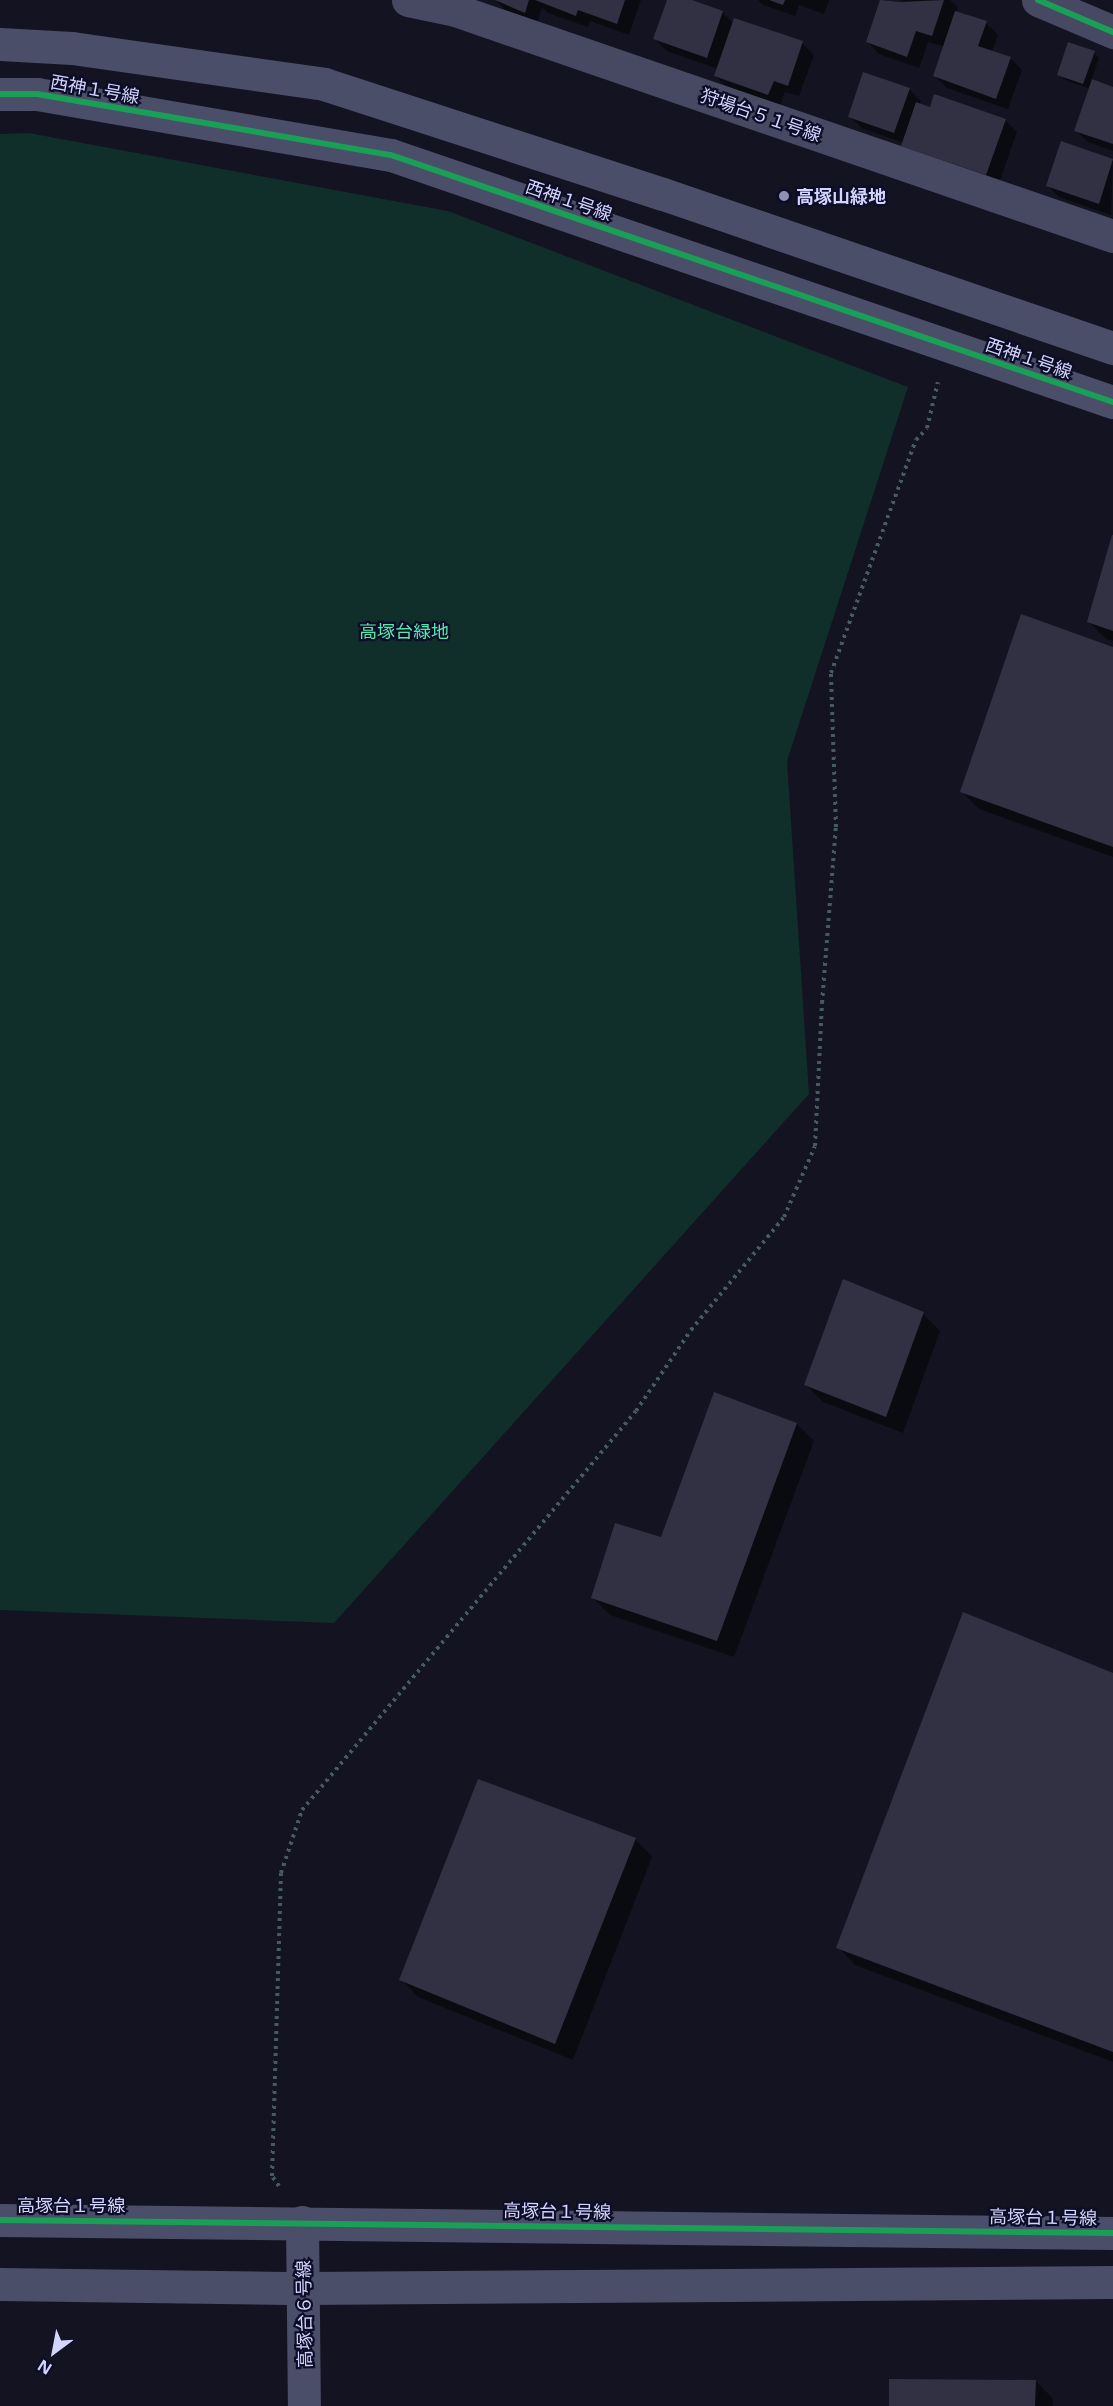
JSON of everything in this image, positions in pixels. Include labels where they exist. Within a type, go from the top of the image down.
[{"type":"street","name":"狩場台５１号線","points":[[408,0],[455,10],[1113,236]]},
{"type":"street","points":[[1038,0],[1113,32]]},
{"type":"street","name":"西神１号線","points":[[0,44],[72,48],[324,84],[663,194],[1113,348]]},
{"type":"street","name":"西神１号線","points":[[0,94],[37,94],[391,155],[1113,402]]},
{"type":"street","name":"高塚台１号線","points":[[0,2220],[1113,2233]]},
{"type":"street","name":"高塚台６号線","points":[[302,2222],[304,2406]]},
{"type":"street","points":[[0,2284],[304,2288],[1113,2282]]},
{"type":"path","points":[[302,2222],[272,2176],[281,1873],[302,1810],[636,1411],[692,1330],[784,1217],[815,1146],[822,1003],[836,827],[831,673],[916,440],[927,428],[947,347]]},
{"type":"green space","name":"高塚台緑地","points":[[29,133],[448,211],[908,387],[787,761],[809,1094],[334,1623],[0,1610],[0,134]]},
{"type":"building","points":[[495,0],[529,0],[525,13]]},
{"type":"building","points":[[535,0],[625,0],[617,24],[578,10],[576,16]]},
{"type":"building","points":[[667,0],[692,0],[723,11],[707,58],[653,39]]},
{"type":"building","points":[[769,0],[785,0],[783,5]]},
{"type":"building","points":[[880,0],[900,2],[944,0],[932,36],[916,31],[907,57],[866,42]]},
{"type":"building","points":[[955,11],[987,21],[978,46],[1011,57],[996,99],[933,76]]},
{"type":"building","points":[[734,18],[803,41],[788,86],[774,81],[768,95],[714,76]]},
{"type":"building","points":[[1068,42],[1095,51],[1083,84],[1057,75]]},
{"type":"building","points":[[863,72],[910,88],[894,133],[848,117]]},
{"type":"building","points":[[1092,79],[1113,87],[1113,144],[1074,131]]},
{"type":"building","points":[[934,94],[1006,119],[986,175],[901,146],[916,102],[930,107]]},
{"type":"building","points":[[1061,141],[1113,159],[1099,204],[1046,186]]},
{"type":"building","points":[[1113,535],[1113,631],[1087,622]]},
{"type":"building","points":[[1021,614],[1113,647],[1113,847],[960,792]]},
{"type":"building","points":[[843,1279],[924,1312],[886,1417],[804,1385]]},
{"type":"building","points":[[714,1392],[797,1423],[717,1641],[591,1598],[615,1523],[661,1537]]},
{"type":"building","points":[[963,1612],[1113,1673],[1113,2052],[836,1948]]},
{"type":"building","points":[[478,1779],[636,1838],[555,2044],[399,1980]]},
{"type":"building","points":[[889,2379],[1036,2380],[1035,2406],[889,2406]]},
{"type":"cycle path","points":[[1038,0],[1113,32]]},
{"type":"cycle path","points":[[0,94],[37,94],[391,155],[1113,402]]},
{"type":"cycle path","points":[[0,2220],[1113,2233]]},
{"type":"place","name":"高塚山緑地","points":[[784,196]]}]
